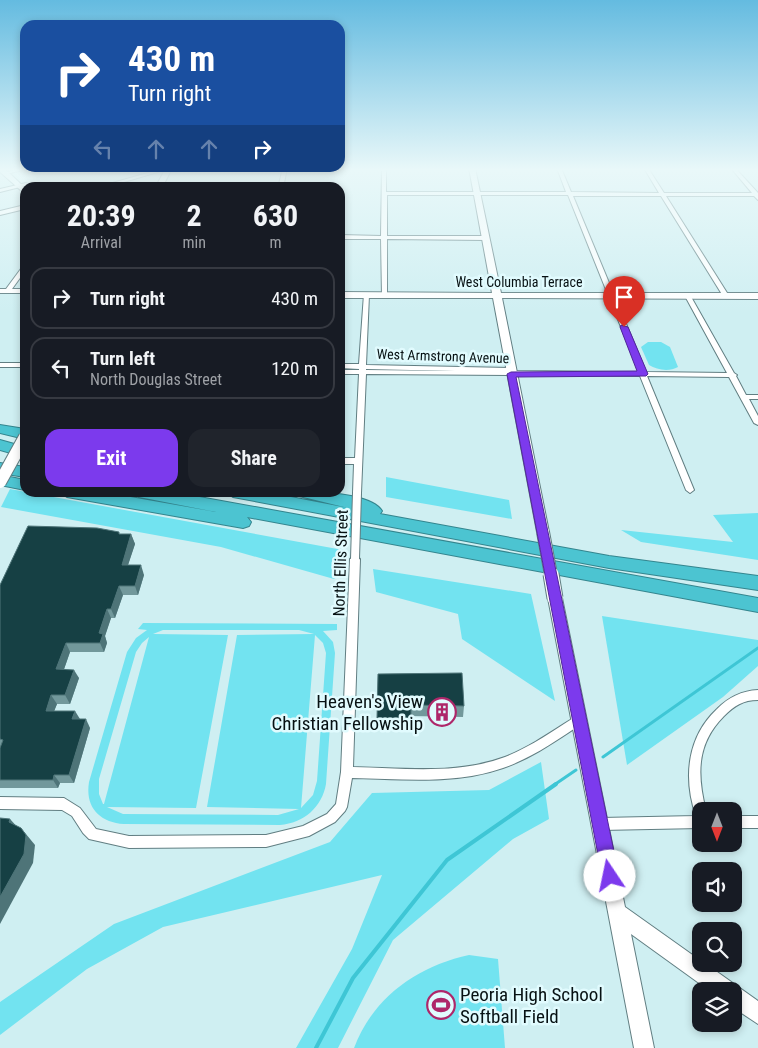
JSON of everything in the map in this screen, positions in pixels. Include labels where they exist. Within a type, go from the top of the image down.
[{"type":"highway","points":[[0,429],[20,434]]},
{"type":"highway","points":[[0,447],[20,451]]},
{"type":"highway","points":[[0,468],[20,471]]},
{"type":"highway","points":[[0,481],[20,483]]},
{"type":"highway","points":[[97,497],[387,545],[469,551]]},
{"type":"highway","points":[[167,497],[758,605]]},
{"type":"highway","points":[[259,497],[638,567],[758,582]]},
{"type":"highway","points":[[326,497],[364,506],[401,524]]},
{"type":"main road","points":[[482,217],[644,1048]]},
{"type":"main road","name":"West Columbia Terrace","points":[[345,295],[758,296]]},
{"type":"main road","points":[[0,481],[20,444]]},
{"type":"main road","points":[[617,912],[714,982]]},
{"type":"main road","points":[[742,1002],[758,1014]]},
{"type":"street","points":[[384,217],[384,295]]},
{"type":"street","points":[[578,217],[690,490]]},
{"type":"street","points":[[676,217],[726,296]]},
{"type":"street","points":[[345,237],[486,238]]},
{"type":"street","points":[[8,291],[20,274]]},
{"type":"street","points":[[0,291],[20,292]]},
{"type":"street","name":"North Ellis Street","points":[[347,772],[366,295]]},
{"type":"street","points":[[688,296],[758,423]]},
{"type":"street","points":[[0,365],[20,366]]},
{"type":"street","name":"West Armstrong Avenue","points":[[345,367],[362,369],[575,374],[733,375]]},
{"type":"street","name":"West Armstrong Avenue","points":[[345,371],[362,369]]},
{"type":"street","points":[[744,397],[758,397]]},
{"type":"street","points":[[345,461],[358,462]]},
{"type":"street","points":[[698,802],[693,773],[699,740],[714,718],[734,700],[743,696],[758,695]]},
{"type":"street","points":[[0,803],[64,804],[76,812],[93,835],[110,840],[129,842],[266,841],[305,832],[337,813],[342,802],[347,772],[455,774],[474,771],[513,758],[579,720]]},
{"type":"street","points":[[601,824],[692,822]]},
{"type":"street","points":[[742,822],[758,822]]},
{"type":"shaded area","points":[[648,342],[661,342],[670,347],[678,367],[671,370],[663,370],[649,365],[641,347]]},
{"type":"shaded area","points":[[386,477],[509,500],[512,519],[386,497]]},
{"type":"shaded area","points":[[10,489],[20,491],[20,497],[54,497],[343,550],[344,571],[334,579],[221,547],[1,507]]},
{"type":"shaded area","points":[[758,513],[758,560],[641,542],[621,530],[733,542],[713,515]]},
{"type":"shaded area","points":[[373,569],[531,594],[555,701],[462,639],[458,614],[376,592]]},
{"type":"shaded area","points":[[602,616],[758,640],[758,666],[723,697],[627,765]]},
{"type":"shaded area","points":[[143,623],[337,624],[337,630],[323,631],[333,642],[335,653],[326,784],[316,807],[297,821],[280,825],[124,824],[107,820],[96,812],[89,799],[89,782],[127,652],[136,638],[147,630],[138,629]],"holes":[[[163,630],[299,630],[314,634],[237,635],[207,807],[299,809],[278,815],[123,814],[107,807],[196,808],[228,635],[153,634]],[[315,635],[323,643],[326,653],[317,781],[313,795],[301,808]],[[149,637],[104,804],[103,804],[99,794],[99,779],[136,652]]]},
{"type":"shaded area","points":[[541,762],[549,819],[513,839],[393,940],[338,1048],[296,1048],[352,949],[382,875],[163,927],[87,969],[0,1035],[0,1002],[114,924],[330,842],[372,793],[489,790]]},
{"type":"shaded area","name":"Peoria High School Softball Field","points":[[469,955],[498,959],[505,1048],[354,1048],[362,1030],[373,1014],[399,986],[432,967]]},
{"type":"building","points":[[28,526],[97,528],[119,532],[119,534],[131,534],[122,565],[141,565],[135,586],[119,586],[111,609],[107,609],[99,633],[103,634],[100,643],[66,643],[56,669],[74,670],[65,695],[51,695],[46,711],[75,711],[72,719],[86,719],[69,775],[54,775],[53,780],[0,780],[0,748],[3,740],[0,739],[0,585]]},
{"type":"building","name":"Heaven's View Christian Fellowship","points":[[462,673],[464,706],[411,705],[411,718],[377,718],[378,674]]},
{"type":"building","points":[[0,818],[10,819],[9,822],[21,828],[26,835],[24,854],[0,897]]},
{"type":"waterway","points":[[603,757],[758,648]]},
{"type":"waterway","points":[[554,785],[576,770]]},
{"type":"waterway","points":[[316,1048],[353,978],[447,860],[556,784]]},
{"type":"place","name":"Heaven's View Christian Fellowship","points":[[442,712]]},
{"type":"place","name":"Peoria High School Softball Field","points":[[441,1005]]},
{"type":"route","points":[[610,876],[511,374],[643,374],[624,327]]}]
